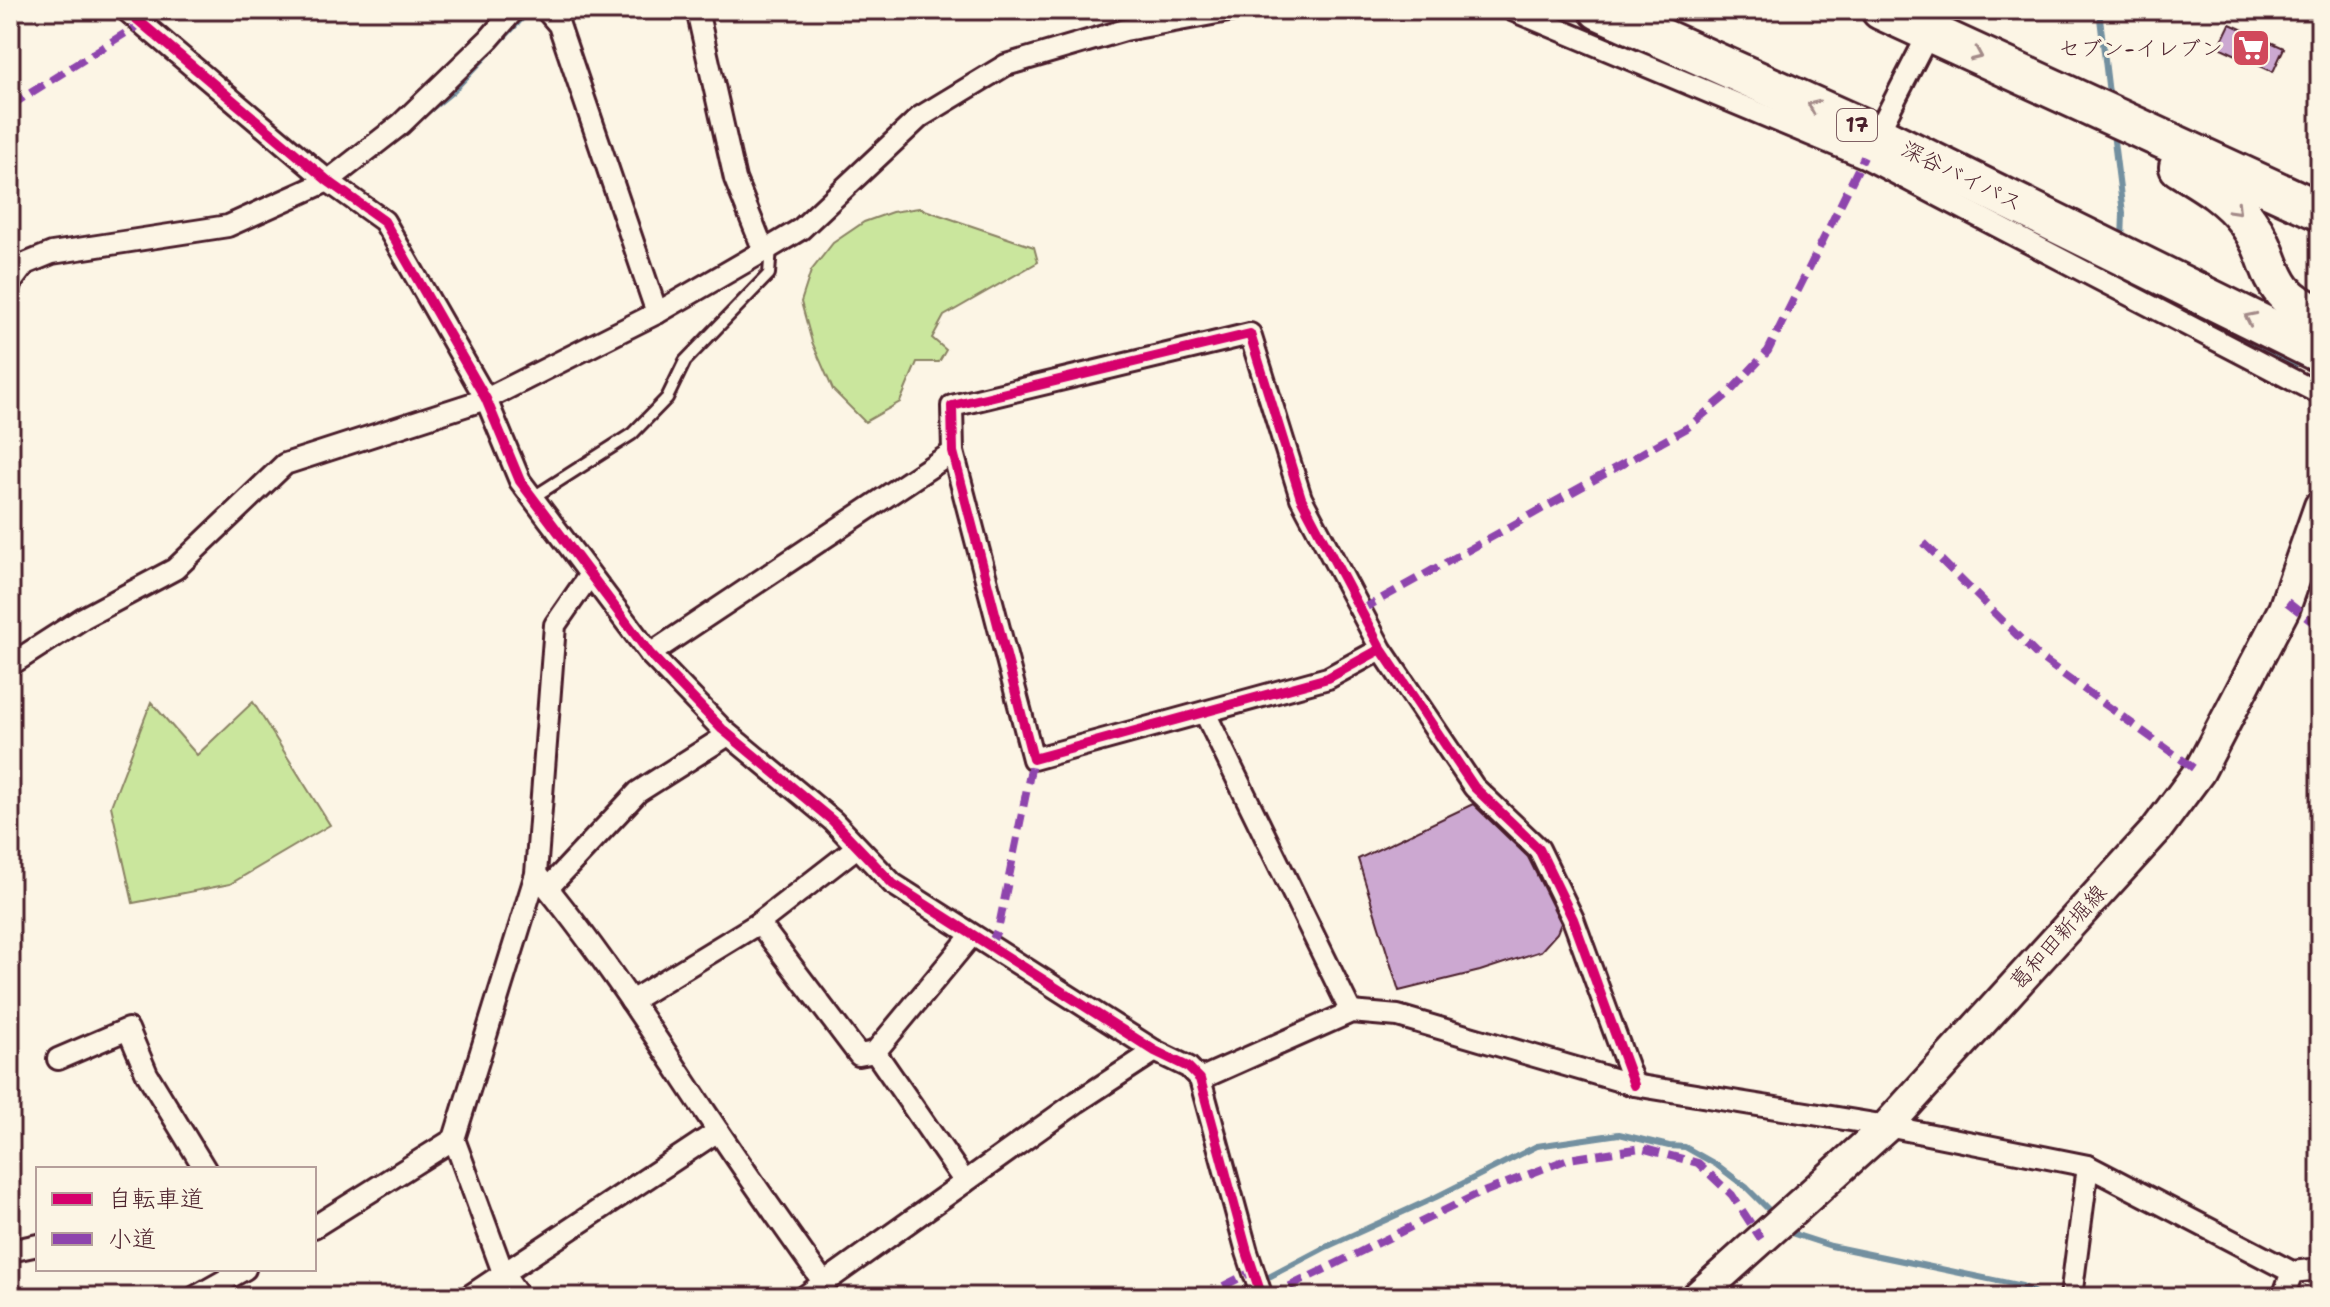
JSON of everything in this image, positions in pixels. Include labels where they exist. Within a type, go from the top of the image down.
[{"type":"highway","name":"深谷バイパス","points":[[1599,10],[1871,146],[2122,256],[2320,353]]},
{"type":"highway","points":[[1881,10],[1930,17],[2119,119],[2320,211]]},
{"type":"highway","points":[[2119,119],[2155,153],[2229,201],[2247,221],[2265,251],[2271,276],[2285,296],[2320,316]]},
{"type":"main road","name":"葛和田新堀線","points":[[1697,1297],[1887,1126],[2156,830],[2199,772],[2284,609],[2320,506]]},
{"type":"street","points":[[126,10],[328,181],[384,221],[486,399],[520,481],[650,654],[728,735],[833,821],[893,884],[1155,1051],[1188,1067],[1200,1079],[1262,1296]]},
{"type":"street","points":[[10,284],[25,264],[52,253],[228,226],[328,181],[401,124],[489,39],[514,10]]},
{"type":"street","points":[[547,10],[559,25],[657,313]]},
{"type":"street","points":[[697,10],[735,179],[768,249]]},
{"type":"street","points":[[10,665],[83,618],[175,569],[285,464],[486,399],[657,313],[768,249],[801,229],[920,117],[1006,65],[1125,30],[1234,10]]},
{"type":"street","points":[[1512,10],[1871,146],[2320,394]]},
{"type":"street","points":[[1871,146],[1930,17]]},
{"type":"street","points":[[1381,649],[1328,678],[1033,759],[953,452],[952,406],[1250,334],[1301,498],[1381,649],[1474,787],[1539,849],[1573,919],[1634,1085]]},
{"type":"street","points":[[650,654],[953,452]]},
{"type":"street","points":[[316,1226],[454,1139],[542,881],[555,625],[589,576]]},
{"type":"street","points":[[1205,713],[1351,1012]]},
{"type":"street","points":[[542,881],[638,792],[728,735]]},
{"type":"street","points":[[631,1001],[759,923],[857,847]]},
{"type":"street","points":[[542,881],[631,1001],[824,1283]]},
{"type":"street","points":[[759,923],[859,1055],[875,1052],[972,935]]},
{"type":"street","points":[[1200,1079],[1351,1012],[1398,1016],[1634,1085],[1887,1126],[2088,1166],[2292,1272],[2320,1269]]},
{"type":"street","points":[[58,1059],[128,1029],[147,1074],[204,1167]]},
{"type":"street","points":[[804,1297],[1077,1102],[1155,1051]]},
{"type":"street","points":[[875,1052],[965,1182]]},
{"type":"street","points":[[468,1297],[718,1131]]},
{"type":"street","points":[[454,1139],[504,1275],[519,1297]]},
{"type":"street","points":[[2071,1297],[2088,1166]]},
{"type":"street","points":[[10,1251],[36,1245]]},
{"type":"street","points":[[195,1297],[241,1271]]},
{"type":"street","points":[[2283,1297],[2292,1272]]},
{"type":"lane","points":[[532,498],[632,434],[667,398],[685,361],[769,274],[768,249]]},
{"type":"green space","points":[[919,208],[1034,247],[1038,262],[944,316],[932,338],[946,350],[939,362],[917,362],[900,402],[865,422],[833,390],[812,342],[801,302],[811,271],[833,243],[864,222],[892,212]]},
{"type":"green space","points":[[151,702],[197,755],[253,702],[330,825],[230,884],[133,903],[111,806]]},
{"type":"building","name":"セブン-イレブン","points":[[2230,24],[2284,48],[2273,72],[2219,47]]},
{"type":"building","points":[[1473,804],[1528,857],[1561,923],[1557,933],[1541,951],[1480,971],[1399,991],[1358,859]]},
{"type":"waterway","points":[[425,114],[452,92],[530,10]]},
{"type":"waterway","points":[[2099,10],[2110,102]]},
{"type":"waterway","points":[[2113,133],[2123,213],[2122,241]]},
{"type":"waterway","points":[[2174,307],[2295,365]]},
{"type":"waterway","points":[[1231,1297],[1324,1248],[1537,1146],[1619,1134],[1685,1147],[1717,1165],[1747,1188],[1775,1216]]},
{"type":"waterway","points":[[1786,1226],[1794,1234],[1831,1246],[2022,1286],[2042,1297]]},
{"type":"marked path","points":[[10,106],[162,10]]},
{"type":"marked path","points":[[1361,610],[1687,428],[1728,394],[1768,351],[1864,157]]},
{"type":"marked path","points":[[1924,543],[2038,656],[2199,772]]},
{"type":"marked path","points":[[2287,602],[2320,628]]},
{"type":"marked path","points":[[990,946],[999,926],[1033,759]]},
{"type":"marked path","points":[[1268,1297],[1476,1195],[1568,1159],[1641,1148],[1698,1163],[1732,1195],[1761,1239]]},
{"type":"marked path","points":[[1202,1297],[1253,1271]]},
{"type":"cycle path","points":[[126,10],[328,181],[384,221],[486,399],[520,481],[650,654],[722,729],[833,821],[893,884],[1155,1051],[1188,1067],[1200,1079],[1262,1297]]},
{"type":"cycle path","points":[[1381,649],[1328,678],[1033,759],[953,452],[952,406],[1250,334],[1301,498],[1381,649],[1474,787],[1539,849],[1573,919],[1634,1085]]},
{"type":"place","name":"セブン-イレブン","points":[[2251,48]]}]
